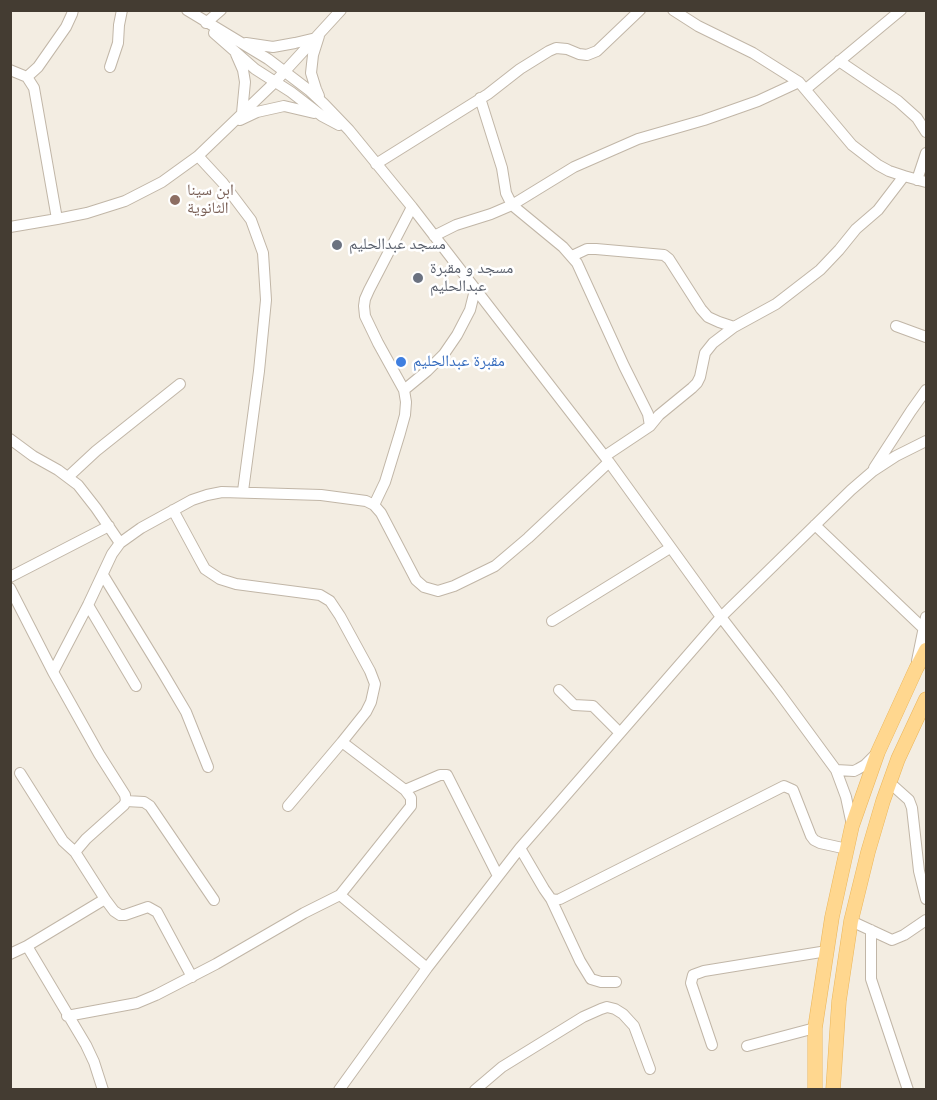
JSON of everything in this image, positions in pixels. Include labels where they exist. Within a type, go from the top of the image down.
[{"type":"main road","points":[[815,1089],[815,1028],[832,917],[852,826],[878,752],[927,650]]},
{"type":"main road","points":[[833,1089],[839,1001],[851,921],[868,852],[898,759],[927,699]]},
{"type":"street","points":[[27,77],[38,67],[66,27],[73,10]]},
{"type":"street","points":[[110,67],[118,43],[122,10]]},
{"type":"street","points":[[187,10],[235,46],[255,69],[322,116],[349,130]]},
{"type":"street","points":[[202,21],[221,10]]},
{"type":"street","points":[[10,226],[87,213],[125,201],[162,182],[198,156],[275,82],[341,10]]},
{"type":"street","points":[[376,164],[549,51],[556,48],[567,49],[587,55],[597,51],[640,10]]},
{"type":"street","points":[[673,10],[698,26],[753,53],[802,86],[852,144],[878,165],[889,171],[922,181],[927,153]]},
{"type":"street","points":[[434,236],[456,225],[512,205],[574,168],[638,139],[802,86],[839,61],[901,10]]},
{"type":"street","points":[[235,46],[273,47],[295,43],[318,35]]},
{"type":"street","points":[[318,35],[311,73],[324,104]]},
{"type":"street","points":[[235,46],[268,59],[324,104],[349,130],[412,207],[607,459],[670,548],[836,770],[846,797],[852,826]]},
{"type":"street","points":[[235,46],[245,82],[242,113]]},
{"type":"street","points":[[839,61],[898,101],[917,118],[927,132]]},
{"type":"street","points":[[10,70],[27,77],[34,88],[57,219]]},
{"type":"street","points":[[480,98],[502,168],[506,193],[512,205],[572,256],[577,263],[648,414],[650,426]]},
{"type":"street","points":[[229,126],[257,112],[284,106],[322,116]]},
{"type":"street","points":[[198,156],[223,183],[250,220],[263,253],[266,300],[243,491]]},
{"type":"street","points":[[53,672],[112,554],[120,543],[173,510],[207,495],[243,491],[321,495],[366,501],[381,513],[416,580],[424,587],[438,591],[454,586],[495,566],[528,538],[607,459],[650,426],[659,415],[697,383],[705,353],[713,343],[734,327],[776,304],[820,270],[856,229],[878,210],[903,176]]},
{"type":"street","points":[[374,506],[385,482],[405,416],[406,402],[404,390],[365,316],[364,306],[369,290],[412,207]]},
{"type":"street","points":[[572,256],[587,249],[664,255],[701,309],[719,322],[734,327]]},
{"type":"street","points":[[404,390],[444,354],[457,336],[470,310],[475,290]]},
{"type":"street","points":[[896,326],[927,338]]},
{"type":"street","points":[[68,477],[180,384]]},
{"type":"street","points":[[873,471],[927,390]]},
{"type":"street","points":[[10,439],[78,485],[120,543]]},
{"type":"street","points":[[339,1089],[427,968],[520,848],[721,617],[873,471],[896,456],[927,441]]},
{"type":"street","points":[[173,510],[206,569],[220,579],[236,584],[325,597],[334,606],[370,671],[375,684],[366,712],[288,806]]},
{"type":"street","points":[[815,525],[925,623],[916,669]]},
{"type":"street","points":[[10,577],[109,526]]},
{"type":"street","points":[[552,621],[670,548]]},
{"type":"street","points":[[102,575],[186,712],[208,767]]},
{"type":"street","points":[[10,588],[53,672],[125,795],[124,805],[75,852]]},
{"type":"street","points":[[88,605],[136,686]]},
{"type":"street","points":[[559,690],[574,705],[593,706],[620,733]]},
{"type":"street","points":[[68,1016],[145,1000],[192,977],[340,895],[411,806],[411,798],[405,790],[342,742]]},
{"type":"street","points":[[836,770],[854,771],[865,765],[878,752]]},
{"type":"street","points":[[20,773],[63,841],[75,852],[114,911],[124,915],[148,907],[157,912],[192,977]]},
{"type":"street","points":[[405,790],[440,775],[447,775],[498,876]]},
{"type":"street","points":[[890,783],[909,800],[912,808],[919,871],[927,899]]},
{"type":"street","points":[[551,899],[560,899],[784,786],[793,790],[814,840],[847,849]]},
{"type":"street","points":[[126,801],[144,802],[150,806],[214,900]]},
{"type":"street","points":[[520,848],[551,899],[591,979],[616,982]]},
{"type":"street","points":[[340,895],[427,968]]},
{"type":"street","points":[[10,954],[105,899]]},
{"type":"street","points":[[851,921],[892,940],[927,920]]},
{"type":"street","points":[[871,930],[871,979],[908,1089]]},
{"type":"street","points":[[27,946],[90,1053],[103,1089]]},
{"type":"street","points":[[712,1045],[691,983],[693,975],[704,971],[827,951]]},
{"type":"street","points":[[475,1089],[502,1067],[584,1017],[607,1007],[623,1014],[634,1026],[650,1069]]},
{"type":"street","points":[[747,1046],[815,1028]]},
{"type":"place","name":"ابن سينا الثانوية","points":[[175,200]]},
{"type":"place","name":"مسجد عبدالحليم","points":[[337,245]]},
{"type":"place","name":"مسجد و مقبرة عبدالحليم","points":[[418,278]]},
{"type":"place","name":"مقبرة عبدالحليم","points":[[401,362]]}]
